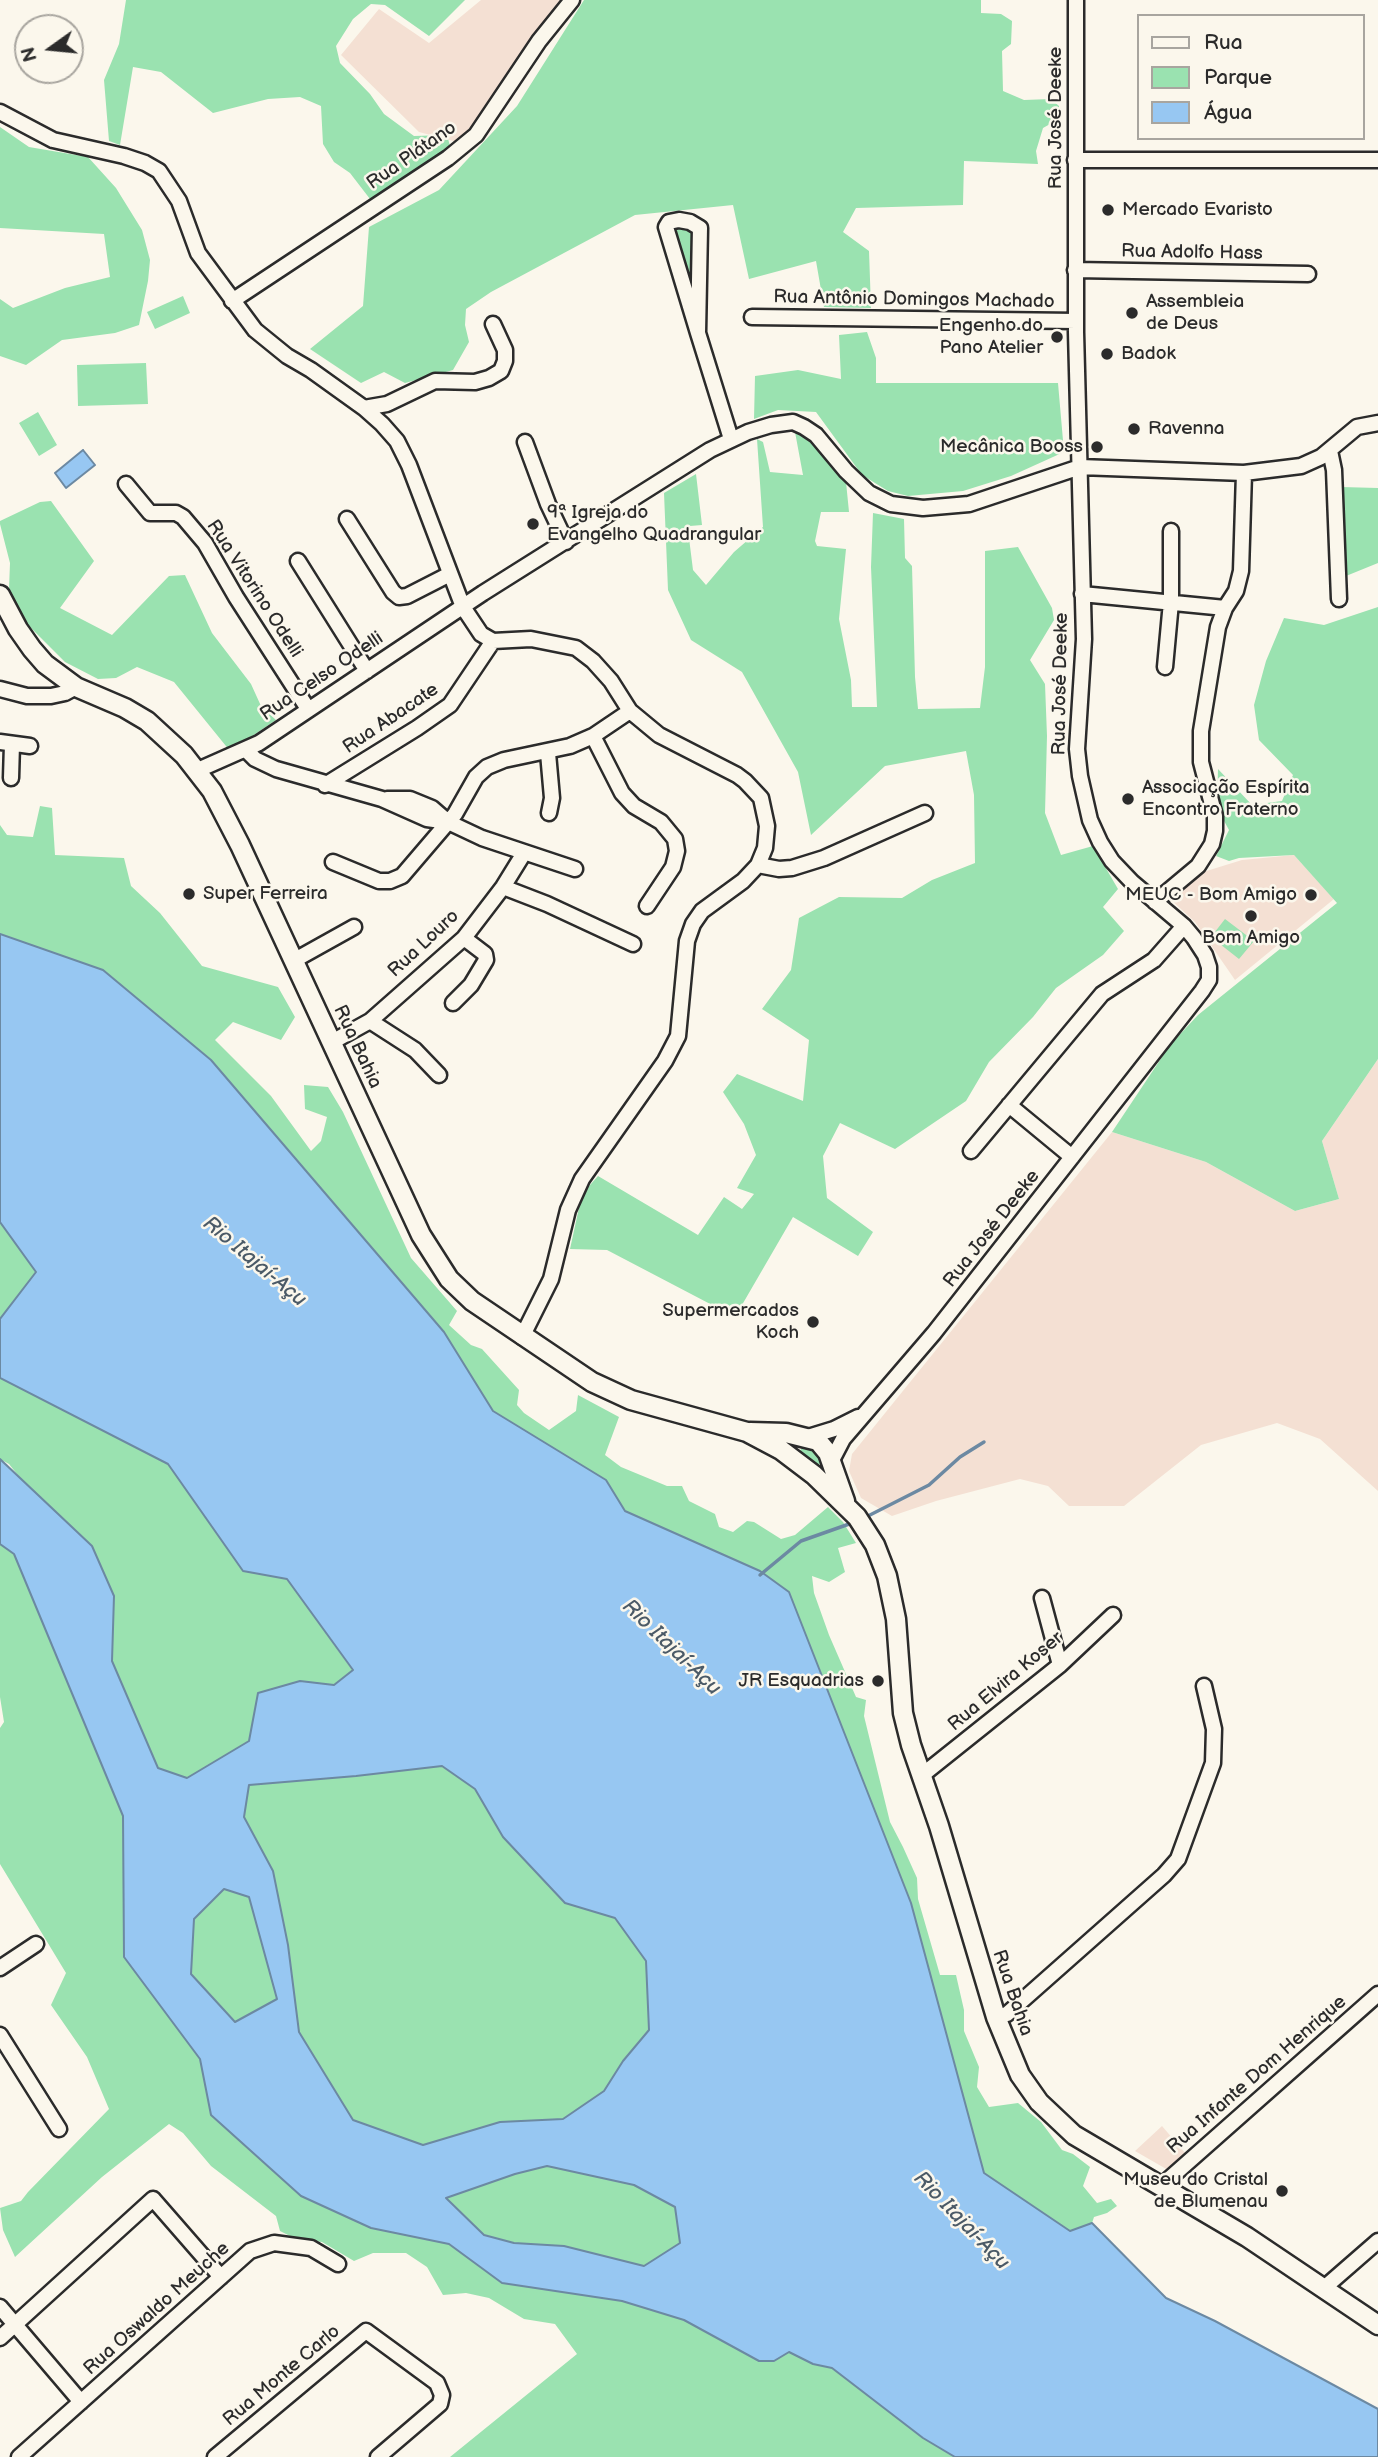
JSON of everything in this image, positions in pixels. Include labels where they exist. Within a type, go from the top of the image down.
[{"type":"main road","name":"Rua Bahia","points":[[0,595],[32,649],[45,664],[76,687],[125,708],[146,722],[172,743],[198,770],[227,819],[433,1258],[449,1279],[472,1301],[522,1336],[592,1382],[631,1400],[747,1432],[786,1433],[808,1437],[824,1446],[852,1512]]},
{"type":"main road","name":"Rua Bahia","points":[[747,1432],[792,1458],[814,1475],[852,1512],[868,1533],[882,1560],[893,1598],[903,1713],[996,2017],[1020,2075],[1034,2095],[1056,2120],[1099,2150],[1247,2237],[1378,2325]]},
{"type":"main road","points":[[792,1458],[793,1448],[808,1437]]},
{"type":"main road","points":[[814,1475],[824,1470],[831,1462]]},
{"type":"street","name":"Rua Plátano","points":[[232,301],[448,158],[476,135],[539,41],[572,0]]},
{"type":"street","name":"Rua José Deeke","points":[[831,1462],[843,1439],[942,1323],[1209,980],[1205,955],[1184,926],[1112,861],[1100,842],[1084,799],[1077,749],[1083,658],[1075,270],[1076,0]]},
{"type":"street","points":[[0,111],[53,140],[124,156],[145,163],[159,172],[179,201],[198,253],[232,301],[267,342],[364,408],[397,441],[409,465],[463,607],[481,634],[493,641],[531,639],[576,648],[593,661],[611,681],[630,711],[660,735],[745,781],[761,798],[767,826],[765,848],[758,865],[743,881],[702,911],[693,924],[687,941],[678,1036],[665,1060],[582,1179],[568,1210],[551,1279],[522,1336]]},
{"type":"street","points":[[1075,160],[1378,160]]},
{"type":"street","points":[[698,333],[700,228],[690,222],[669,222],[666,227],[698,333],[731,439]]},
{"type":"street","name":"Rua Adolfo Hass","points":[[1075,270],[1308,274]]},
{"type":"street","name":"Rua Antônio Domingos Machado","points":[[752,317],[1076,321]]},
{"type":"street","points":[[364,408],[387,404],[435,381],[475,382],[501,371],[505,351],[493,324]]},
{"type":"street","name":"Rua Celso Odelli","points":[[198,770],[246,750],[463,607],[710,450],[731,439],[771,425],[793,422],[816,435],[846,471],[869,493],[891,504],[923,508],[969,504],[1080,467]]},
{"type":"street","points":[[1080,467],[1244,473],[1301,466],[1330,451],[1357,427],[1378,424]]},
{"type":"street","points":[[525,442],[548,504],[566,542]]},
{"type":"street","points":[[1330,451],[1334,470],[1339,599]]},
{"type":"street","points":[[1156,902],[1198,866],[1212,844],[1215,831],[1215,816],[1200,748],[1218,627],[1225,608],[1236,591],[1241,571],[1244,473]]},
{"type":"street","name":"Rua Vitorino Odelli","points":[[126,484],[150,513],[176,513],[183,517],[205,543],[236,597],[308,709]]},
{"type":"street","points":[[347,520],[393,592],[399,597],[407,596],[450,574]]},
{"type":"street","points":[[1165,667],[1171,602],[1171,531]]},
{"type":"street","points":[[298,561],[367,671]]},
{"type":"street","points":[[1082,594],[1225,608]]},
{"type":"street","name":"Rua Abacate","points":[[326,785],[450,705],[493,641]]},
{"type":"street","points":[[0,689],[27,696],[51,696],[76,687]]},
{"type":"street","points":[[333,862],[379,881],[390,881],[402,876],[455,814],[476,777],[487,767],[504,760],[570,747],[593,736],[630,711]]},
{"type":"street","points":[[593,736],[622,793],[634,807],[661,822],[675,839],[677,851],[673,867],[647,906]]},
{"type":"street","points":[[12,778],[6,743],[30,746]]},
{"type":"street","points":[[246,750],[255,759],[276,769],[382,799],[427,819],[448,822],[524,853],[575,869]]},
{"type":"street","points":[[548,752],[552,798],[549,813]]},
{"type":"street","points":[[758,865],[779,869],[792,868],[824,858],[925,813]]},
{"type":"street","name":"Rua Louro","points":[[332,1042],[370,1021],[464,938],[503,887],[524,853]]},
{"type":"street","points":[[503,887],[633,944]]},
{"type":"street","points":[[971,1151],[1102,994],[1154,960],[1184,926]]},
{"type":"street","points":[[293,961],[354,927]]},
{"type":"street","points":[[453,1003],[471,985],[486,960],[485,954],[464,938]]},
{"type":"street","points":[[370,1021],[415,1051],[439,1075]]},
{"type":"street","points":[[1009,1105],[1072,1157]]},
{"type":"street","name":"Rua José Deeke","points":[[808,1437],[834,1429],[865,1413]]},
{"type":"street","points":[[1042,1598],[1060,1665]]},
{"type":"street","name":"Rua Elvira Koser","points":[[921,1776],[1060,1665],[1113,1615]]},
{"type":"street","points":[[996,2017],[1007,2014],[1164,1875],[1178,1859],[1213,1763],[1214,1729],[1204,1686]]},
{"type":"street","points":[[0,1968],[36,1944]]},
{"type":"street","name":"Rua Infante Dom Henrique","points":[[1161,2186],[1378,1994]]},
{"type":"street","points":[[0,2035],[59,2129]]},
{"type":"street","points":[[0,2337],[153,2199],[221,2277]]},
{"type":"street","points":[[1324,2288],[1378,2241]]},
{"type":"street","name":"Rua Oswaldo Meuche","points":[[19,2457],[250,2251],[274,2243],[310,2248],[338,2264]]},
{"type":"street","points":[[0,2307],[81,2402]]},
{"type":"street","name":"Rua Monte Carlo","points":[[215,2457],[366,2331],[437,2383],[442,2395],[440,2404],[379,2457]]},
{"type":"shaded area","points":[[481,0],[563,0],[461,143],[419,132],[341,55],[379,9],[429,43]]},
{"type":"shaded area","name":"Bom Amigo","points":[[1294,855],[1334,899],[1235,980],[1195,922],[1169,898],[1200,873],[1242,860]]},
{"type":"shaded area","points":[[1378,1059],[1378,1491],[1320,1439],[1277,1423],[1201,1445],[1124,1506],[1069,1506],[1048,1486],[1020,1479],[936,1501],[892,1516],[861,1498],[849,1471],[852,1454],[1112,1132],[1206,1162],[1295,1211],[1339,1199],[1322,1141]]},
{"type":"shaded area","points":[[1162,2126],[1186,2154],[1168,2170],[1135,2151]]},
{"type":"green space","points":[[126,0],[465,0],[429,36],[385,5],[371,4],[353,19],[336,46],[340,63],[370,94],[384,114],[414,136],[447,135],[450,146],[401,185],[370,199],[350,173],[334,162],[323,144],[321,106],[300,97],[268,99],[213,113],[161,72],[133,67],[120,145],[109,141],[104,80],[119,44]]},
{"type":"green space","points":[[584,0],[981,0],[981,13],[1001,14],[1012,21],[1011,44],[1002,51],[1003,91],[1024,100],[1051,99],[1059,106],[1059,119],[1043,128],[1036,151],[1038,164],[964,161],[963,205],[856,208],[843,232],[869,251],[871,308],[824,307],[816,261],[749,279],[733,205],[635,215],[491,292],[466,309],[465,325],[469,342],[453,370],[405,383],[384,372],[361,383],[310,349],[363,306],[369,227],[439,190],[517,106]]},
{"type":"green space","points":[[0,127],[29,147],[88,157],[116,188],[142,230],[150,260],[139,325],[115,333],[62,340],[26,365],[0,356],[0,299],[13,308],[65,288],[110,277],[104,234],[0,228]]},
{"type":"green space","points":[[674,229],[692,229],[693,301]]},
{"type":"green space","points":[[183,296],[190,313],[155,329],[147,312]]},
{"type":"green space","points":[[867,332],[876,358],[876,383],[1058,383],[1064,452],[1011,476],[963,491],[908,496],[888,491],[862,475],[816,412],[778,410],[754,419],[755,376],[798,370],[841,379],[839,335]]},
{"type":"green space","points":[[146,363],[148,404],[78,406],[77,365]]},
{"type":"green space","points":[[38,412],[57,445],[39,456],[19,423]]},
{"type":"green space","points":[[795,432],[809,437],[846,482],[849,512],[821,512],[815,541],[817,546],[846,549],[839,619],[851,680],[852,707],[877,707],[871,567],[873,513],[904,519],[905,558],[912,566],[918,709],[980,708],[985,667],[985,551],[1018,547],[1052,608],[1054,620],[1030,660],[1045,684],[1045,813],[1061,855],[1093,846],[1118,889],[1103,907],[1124,931],[1103,955],[1056,988],[1033,1017],[989,1062],[966,1101],[895,1149],[840,1123],[823,1156],[827,1198],[873,1232],[858,1256],[793,1217],[735,1317],[607,1250],[570,1249],[582,1194],[598,1176],[698,1235],[724,1197],[742,1209],[754,1194],[737,1188],[756,1155],[744,1124],[723,1092],[737,1074],[803,1101],[809,1040],[762,1009],[791,970],[799,918],[839,897],[902,898],[932,880],[975,863],[974,795],[966,751],[885,766],[811,835],[798,772],[742,672],[691,640],[668,590],[664,493],[696,474],[702,525],[690,526],[688,530],[693,570],[706,585],[734,552],[763,527],[757,439],[763,442],[770,472],[803,475]]},
{"type":"green space","points":[[1341,487],[1378,488],[1378,563],[1346,576]]},
{"type":"green space","points":[[51,501],[94,561],[60,608],[112,635],[169,576],[185,575],[212,633],[251,684],[261,706],[276,720],[230,751],[174,682],[137,667],[116,678],[98,679],[65,662],[30,627],[16,606],[9,589],[10,563],[0,524],[0,521],[40,502]]},
{"type":"green space","points":[[1378,607],[1378,1059],[1322,1141],[1339,1199],[1295,1211],[1206,1162],[1112,1132],[1170,1045],[1198,1015],[1337,903],[1294,855],[1229,861],[1216,856],[1229,830],[1217,808],[1218,769],[1252,805],[1282,801],[1293,775],[1259,740],[1254,705],[1266,661],[1284,618],[1324,625]]},
{"type":"green space","points":[[40,806],[52,808],[55,855],[124,858],[131,886],[160,913],[202,966],[278,987],[295,1017],[281,1040],[233,1022],[215,1040],[271,1096],[311,1151],[321,1141],[327,1117],[305,1109],[304,1085],[328,1087],[343,1112],[411,1258],[457,1311],[449,1325],[471,1345],[482,1349],[519,1390],[517,1405],[524,1413],[549,1430],[576,1411],[578,1395],[619,1417],[605,1455],[621,1467],[667,1486],[682,1486],[689,1501],[715,1514],[719,1527],[733,1532],[747,1521],[754,1522],[781,1539],[795,1535],[828,1507],[843,1522],[856,1543],[838,1548],[845,1572],[829,1582],[812,1576],[814,1593],[856,1697],[866,1700],[864,1716],[890,1822],[917,1878],[918,1899],[940,1975],[956,1975],[964,2010],[964,2031],[979,2067],[977,2087],[989,2107],[1018,2103],[1041,2122],[1062,2150],[1073,2154],[1090,2167],[1083,2186],[1097,2203],[1111,2199],[1117,2206],[1094,2217],[1092,2223],[1070,2232],[984,2173],[911,1903],[789,1592],[760,1571],[625,1511],[606,1480],[493,1411],[444,1332],[103,970],[0,934],[0,825],[7,835],[33,837]]},
{"type":"green space","points":[[1225,919],[1254,941],[1239,959],[1211,937]]},
{"type":"green space","points":[[0,1222],[36,1272],[0,1319]]},
{"type":"green space","points":[[0,1378],[168,1464],[243,1571],[287,1579],[353,1671],[334,1685],[300,1681],[259,1693],[249,1741],[187,1778],[158,1768],[112,1661],[114,1596],[9,1464],[0,1459]]},
{"type":"green space","points":[[804,1444],[815,1446],[823,1461],[820,1464],[815,1466],[800,1456]]},
{"type":"green space","points":[[0,1544],[14,1554],[123,1816],[124,1957],[200,2059],[211,2115],[301,2196],[371,2228],[449,2244],[502,2283],[622,2301],[684,2320],[759,2361],[774,2361],[789,2352],[813,2364],[832,2368],[923,2438],[955,2457],[450,2457],[577,2354],[555,2324],[524,2319],[489,2298],[466,2293],[443,2295],[427,2267],[406,2253],[373,2253],[354,2261],[322,2242],[296,2239],[280,2231],[276,2216],[211,2166],[183,2133],[169,2124],[102,2177],[15,2257],[3,2230],[0,2208],[21,2201],[109,2109],[87,2057],[51,2005],[66,1973],[0,1864],[0,1728],[4,1722],[0,1697]]},
{"type":"green space","points":[[442,1766],[475,1789],[503,1837],[565,1903],[615,1918],[646,1961],[649,2030],[623,2061],[604,2091],[563,2119],[500,2122],[423,2145],[353,2120],[299,2032],[288,1945],[244,1817],[248,1785]]},
{"type":"green space","points":[[224,1889],[249,1896],[277,2000],[235,2022],[191,1975],[194,1919]]},
{"type":"green space","points":[[547,2166],[634,2185],[675,2207],[680,2243],[644,2266],[564,2246],[514,2243],[484,2235],[446,2198]]},
{"type":"water","points":[[83,450],[95,465],[66,488],[55,473]]},
{"type":"water","name":"Rio Itajaí-Açu","points":[[0,934],[103,970],[211,1060],[444,1332],[493,1411],[606,1480],[625,1511],[760,1571],[789,1592],[911,1903],[984,2173],[1070,2231],[1092,2223],[1166,2298],[1215,2321],[1378,2409],[1378,2457],[955,2457],[923,2438],[832,2368],[813,2364],[789,2352],[774,2361],[759,2361],[684,2320],[622,2301],[502,2283],[449,2244],[371,2228],[301,2196],[211,2115],[200,2059],[124,1957],[123,1816],[14,1554],[0,1544],[0,1459],[92,1546],[114,1596],[112,1661],[158,1768],[187,1778],[249,1741],[258,1693],[300,1681],[334,1685],[353,1670],[287,1579],[243,1571],[168,1464],[0,1378],[0,1319],[36,1272],[0,1222]],"holes":[[[442,1766],[475,1789],[503,1837],[565,1903],[615,1918],[646,1961],[649,2030],[623,2061],[604,2091],[563,2119],[500,2122],[423,2145],[353,2120],[299,2032],[288,1945],[273,1871],[244,1817],[249,1785]],[[224,1889],[249,1897],[277,1999],[235,2022],[191,1974],[194,1919]],[[547,2166],[634,2185],[675,2207],[680,2243],[644,2266],[564,2246],[514,2243],[484,2235],[446,2198]]]},
{"type":"waterway","points":[[866,1517],[929,1485],[960,1457],[984,1442]]},
{"type":"waterway","points":[[760,1575],[801,1541],[852,1523]]},
{"type":"place","name":"Mercado Evaristo","points":[[1108,210]]},
{"type":"place","name":"Assembleia de Deus","points":[[1132,313]]},
{"type":"place","name":"Engenho do Pano Atelier","points":[[1057,337]]},
{"type":"place","name":"Badok","points":[[1107,354]]},
{"type":"place","name":"Ravenna","points":[[1134,429]]},
{"type":"place","name":"Mecânica Booss","points":[[1097,447]]},
{"type":"place","name":"9ª Igreja do Evangelho Quadrangular","points":[[533,524]]},
{"type":"place","name":"Associação Espírita Encontro Fraterno","points":[[1128,799]]},
{"type":"place","name":"Super Ferreira","points":[[189,894]]},
{"type":"place","name":"MEUC - Bom Amigo","points":[[1311,895]]},
{"type":"place","name":"Bom Amigo","points":[[1251,916]]},
{"type":"place","name":"Supermercados Koch","points":[[813,1322]]},
{"type":"place","name":"JR Esquadrias","points":[[878,1681]]},
{"type":"place","name":"Museu do Cristal de Blumenau","points":[[1282,2191]]}]
